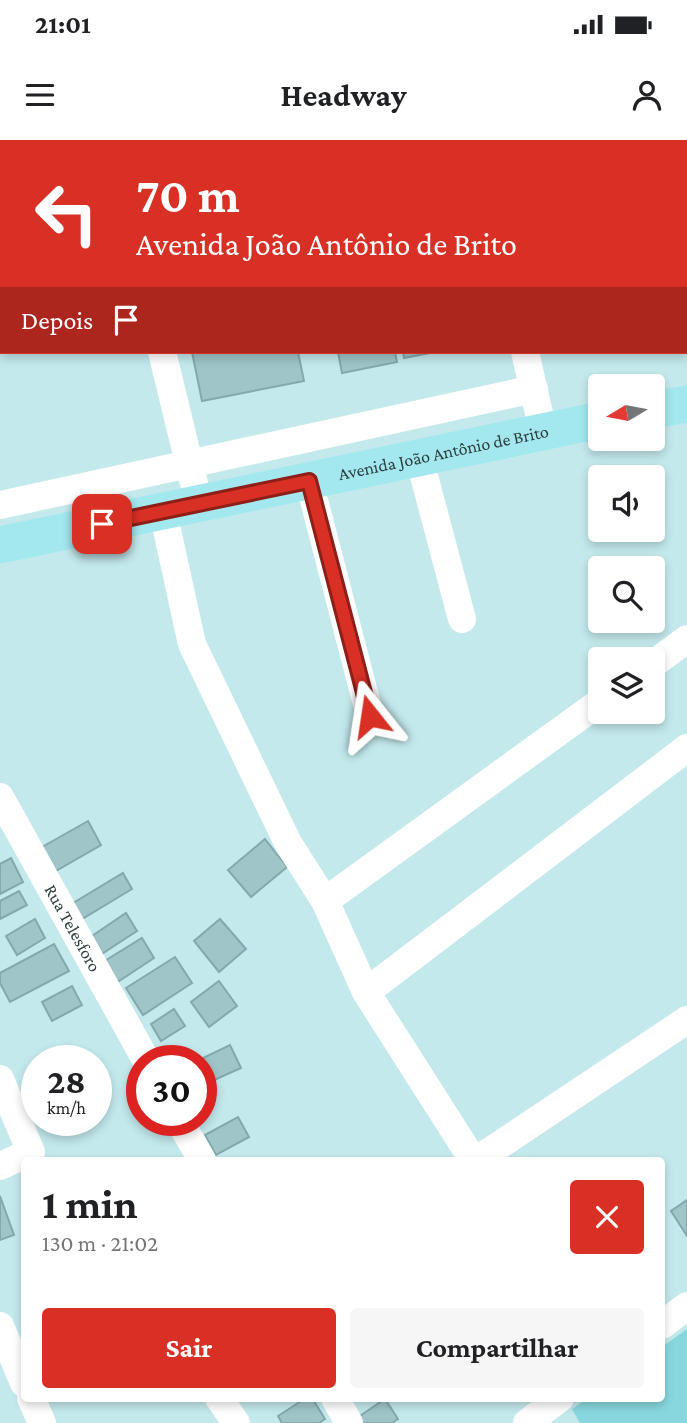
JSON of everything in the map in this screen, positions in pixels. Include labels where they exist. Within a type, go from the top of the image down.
[{"type":"main road","points":[[665,408],[687,404]]},
{"type":"main road","name":"Avenida João Antônio de Brito","points":[[0,545],[588,422]]},
{"type":"street","points":[[162,354],[199,504]]},
{"type":"street","points":[[526,354],[543,431]]},
{"type":"street","points":[[0,505],[534,389]]},
{"type":"street","points":[[419,457],[462,619]]},
{"type":"street","points":[[309,481],[370,716]]},
{"type":"street","points":[[163,512],[192,644],[288,843],[325,901],[366,992],[473,1157]]},
{"type":"street","points":[[665,655],[687,639]]},
{"type":"street","points":[[325,901],[588,711]]},
{"type":"street","points":[[366,992],[687,748]]},
{"type":"street","name":"Rua Telesforo","points":[[0,797],[138,1045]]},
{"type":"street","points":[[480,1157],[687,1020]]},
{"type":"street","points":[[0,1079],[31,1152],[23,1157]]},
{"type":"street","points":[[188,1136],[200,1157]]},
{"type":"street","points":[[665,1323],[687,1306]]},
{"type":"street","points":[[0,1326],[21,1376]]},
{"type":"street","points":[[33,1402],[42,1423]]},
{"type":"street","points":[[222,1402],[236,1423]]},
{"type":"street","points":[[337,1402],[349,1423]]},
{"type":"street","points":[[527,1423],[555,1402]]},
{"type":"shaded area","points":[[687,1329],[687,1423],[580,1423],[572,1409],[582,1402],[665,1402],[665,1345]]},
{"type":"building","points":[[192,354],[298,354],[304,381],[202,401]]},
{"type":"building","points":[[338,354],[395,354],[397,362],[342,373]]},
{"type":"building","points":[[403,354],[425,354],[404,358]]},
{"type":"building","points":[[88,821],[101,845],[56,871],[42,847]]},
{"type":"building","points":[[265,839],[287,867],[251,897],[228,870]]},
{"type":"building","points":[[11,858],[23,882],[0,894],[0,864]]},
{"type":"building","points":[[123,873],[132,889],[82,919],[73,903]]},
{"type":"building","points":[[19,891],[27,905],[0,919],[0,901]]},
{"type":"building","points":[[126,913],[137,931],[100,955],[89,938]]},
{"type":"building","points":[[35,919],[45,938],[17,955],[6,936]]},
{"type":"building","points":[[220,919],[246,949],[219,972],[194,941]]},
{"type":"building","points":[[142,938],[154,958],[116,983],[103,962]]},
{"type":"building","points":[[54,944],[69,971],[10,1002],[0,983],[0,973]]},
{"type":"building","points":[[175,957],[192,983],[143,1015],[126,988]]},
{"type":"building","points":[[219,981],[237,1006],[209,1027],[191,1002]]},
{"type":"building","points":[[72,986],[82,1005],[52,1021],[42,1002]]},
{"type":"building","points":[[174,1009],[185,1026],[161,1041],[151,1024]]},
{"type":"building","points":[[230,1045],[241,1068],[217,1079],[217,1051]]},
{"type":"building","points":[[238,1117],[249,1137],[216,1155],[206,1136],[217,1136],[217,1128]]},
{"type":"building","points":[[0,1196],[14,1235],[0,1240]]},
{"type":"building","points":[[687,1200],[687,1236],[671,1211]]},
{"type":"building","points":[[300,1402],[314,1402],[325,1419],[319,1423],[282,1423],[278,1416]]},
{"type":"building","points":[[381,1402],[387,1402],[398,1419],[392,1423],[356,1423],[354,1420]]},
{"type":"route","points":[[102,524],[309,481],[370,716]]}]
